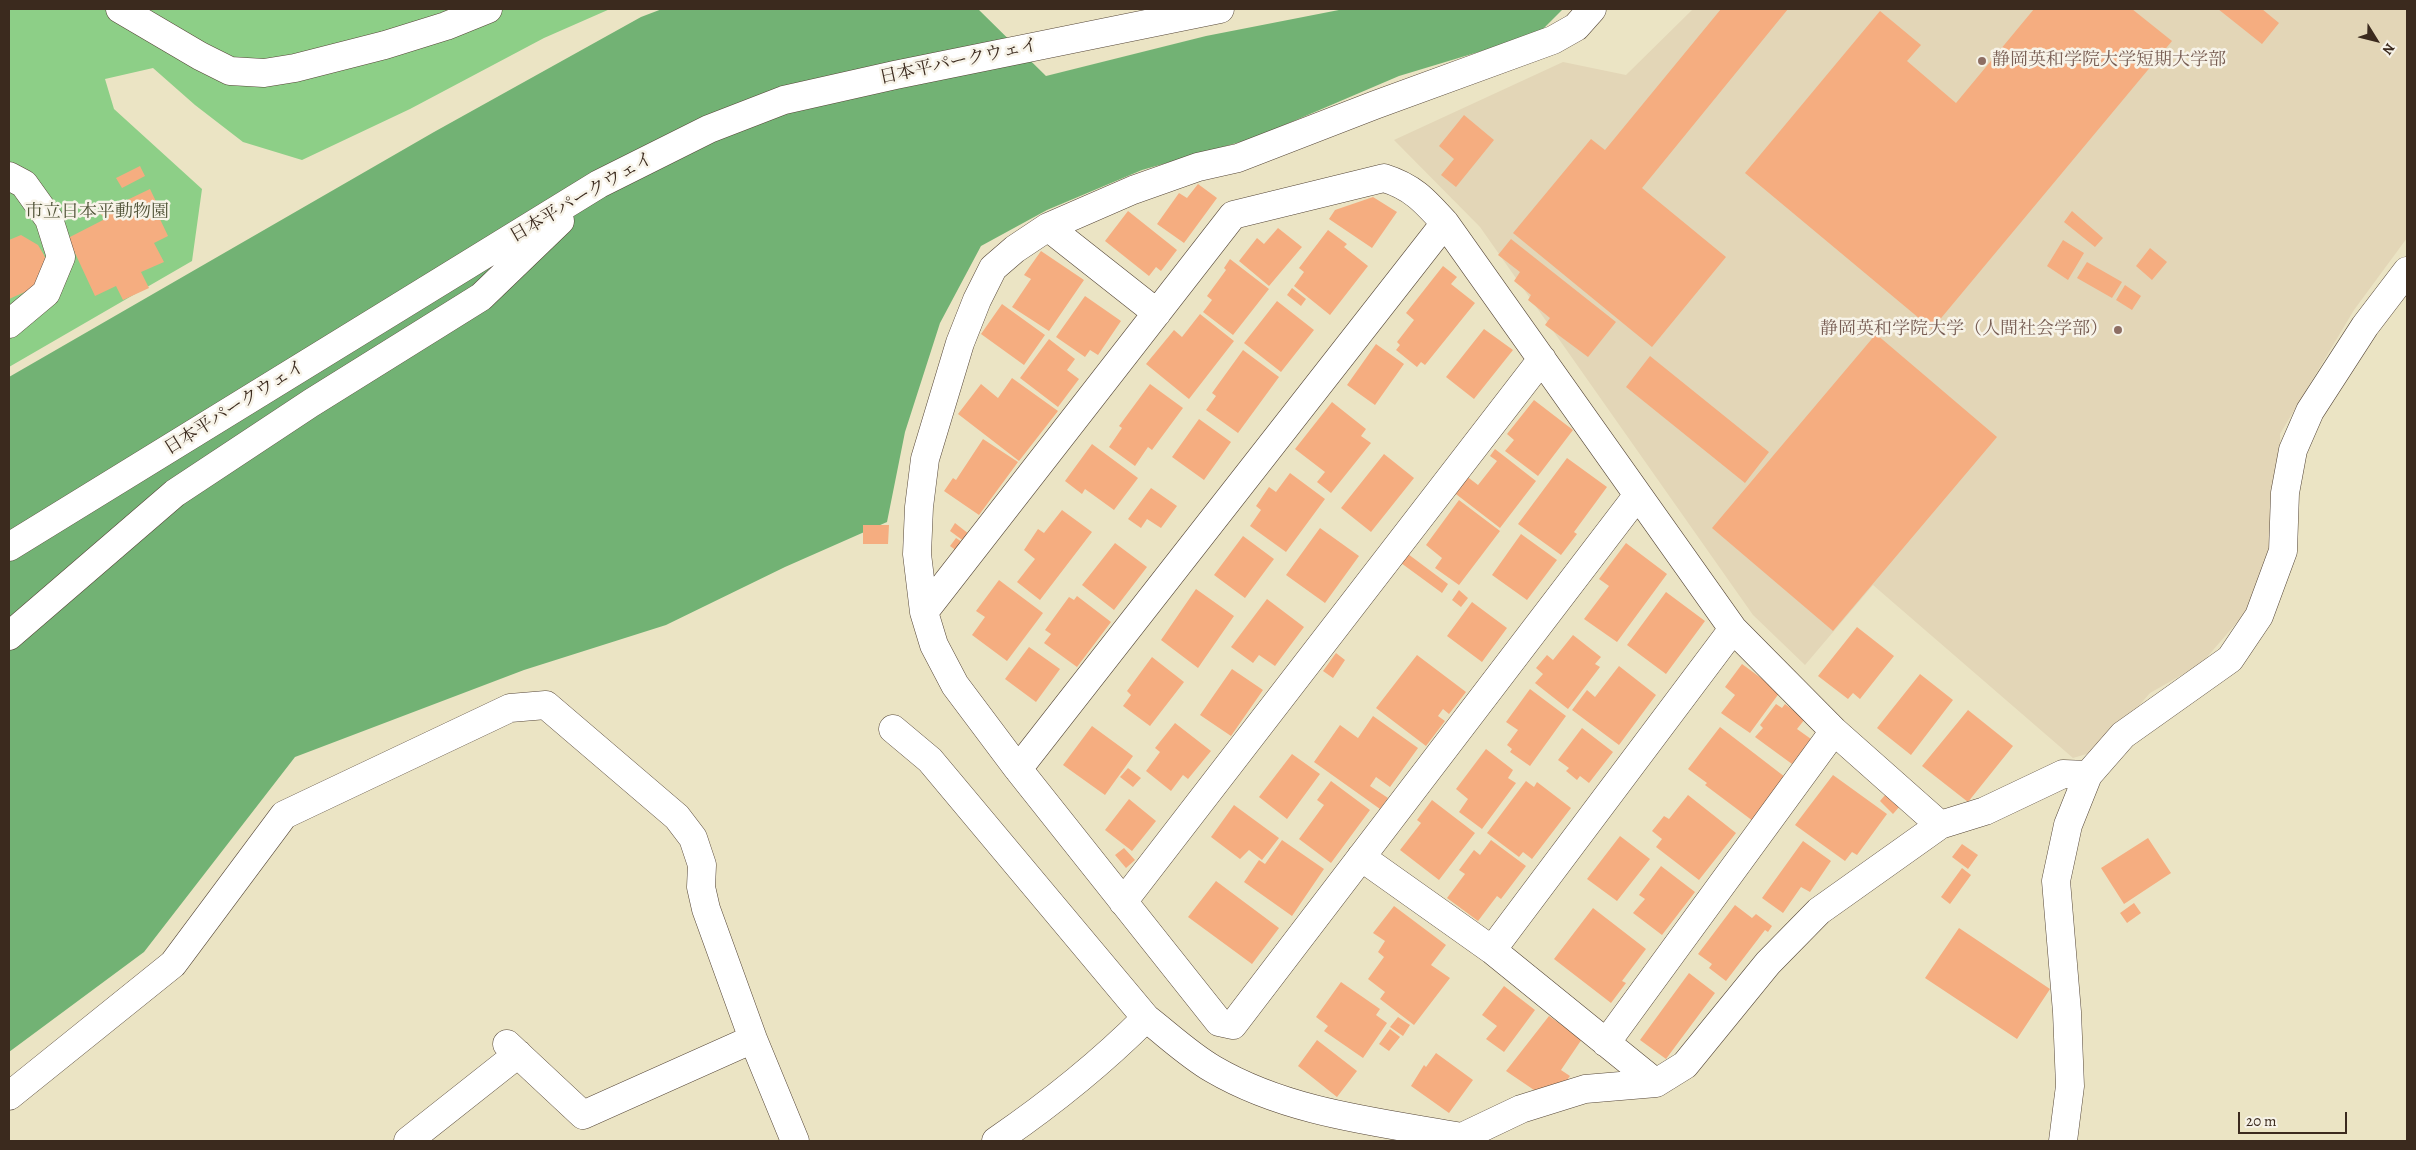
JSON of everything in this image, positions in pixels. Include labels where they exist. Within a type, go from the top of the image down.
[{"type":"street","points":[[120,9],[200,56],[230,71],[264,72],[295,68],[385,45],[446,26],[488,9]]},
{"type":"street","name":"日本平パークウェイ","points":[[9,547],[599,184],[710,129],[784,100],[896,74],[1220,9]]},
{"type":"street","points":[[1592,9],[1576,27],[1553,40],[1375,105],[1238,158],[1198,167],[1134,190],[1048,227],[1015,249],[993,268],[977,300],[960,343],[925,459],[919,507],[917,554],[924,612],[934,645],[955,685],[1018,769],[1218,1022],[1233,1024],[1637,496]]},
{"type":"street","points":[[9,176],[24,184],[49,219],[61,257],[46,293],[9,324]]},
{"type":"street","points":[[924,612],[1233,215],[1384,178],[1400,183],[1416,192],[1445,223],[1733,629],[1834,731],[1940,825]]},
{"type":"street","points":[[9,636],[176,492],[311,403],[481,297],[599,184]]},
{"type":"street","points":[[1018,769],[1445,223]]},
{"type":"street","points":[[1048,227],[1157,312]]},
{"type":"street","points":[[2063,1141],[2070,1077],[2067,1012],[2056,881],[2068,825],[2088,775],[2123,735],[2230,659],[2259,616],[2284,551],[2285,493],[2293,450],[2310,411],[2365,326],[2407,271]]},
{"type":"street","points":[[1123,902],[1542,359]]},
{"type":"street","points":[[1492,950],[1733,629]]},
{"type":"street","points":[[9,1096],[173,964],[284,815],[510,708],[546,705],[677,817],[693,838],[702,865],[701,887],[706,909],[753,1039],[795,1141]]},
{"type":"street","points":[[893,729],[930,760],[1146,1018],[1212,1069],[1262,1093],[1327,1113],[1460,1139],[1520,1109],[1584,1088],[1656,1083],[1685,1065],[1768,963],[1819,911],[1940,825],[1985,811],[2063,774],[2088,775]]},
{"type":"street","points":[[1606,1043],[1834,731]]},
{"type":"street","points":[[1360,857],[1492,950],[1656,1083]]},
{"type":"street","points":[[996,1141],[1045,1107],[1113,1051],[1146,1018]]},
{"type":"street","points":[[408,1141],[513,1049],[583,1115],[753,1039]]},
{"type":"shaded area","points":[[1693,9],[2407,9],[2407,238],[2354,310],[2280,434],[2281,470],[2269,551],[2259,597],[2201,664],[2150,693],[2100,750],[2073,758],[1873,585],[1805,665],[1753,615],[1480,227],[1394,140],[1563,62],[1626,75]]},
{"type":"green space","name":"市立日本平動物園","points":[[9,9],[610,9],[544,38],[410,109],[302,160],[243,142],[195,105],[153,68],[105,79],[114,109],[202,189],[192,261],[9,367]]},
{"type":"green space","points":[[662,9],[978,9],[1046,76],[1206,36],[1344,9],[1563,9],[1538,34],[1399,76],[1254,138],[1142,170],[1047,210],[981,246],[940,323],[905,432],[887,522],[785,567],[666,625],[524,670],[295,757],[144,952],[9,1052],[9,377],[434,132],[641,17]]},
{"type":"building","points":[[1721,9],[1788,9],[1642,188],[1726,257],[1652,347],[1513,233],[1591,139],[1605,150]]},
{"type":"building","points":[[2034,9],[2132,9],[2172,41],[1932,329],[1745,173],[1880,11],[1921,45],[1907,61],[1956,103]]},
{"type":"building","points":[[2218,9],[2262,9],[2279,23],[2262,44]]},
{"type":"building","points":[[1464,115],[1494,140],[1456,187],[1441,175],[1454,159],[1439,146]]},
{"type":"building","points":[[140,166],[145,176],[122,188],[116,178]]},
{"type":"building","points":[[1198,184],[1217,198],[1184,243],[1157,224],[1179,193],[1187,198]]},
{"type":"building","points":[[150,189],[162,214],[159,217],[168,236],[154,243],[164,262],[141,272],[149,288],[123,300],[116,286],[95,296],[68,238],[105,219],[100,213]]},
{"type":"building","points":[[1373,197],[1397,212],[1372,248],[1329,219],[1335,210]]},
{"type":"building","points":[[1128,211],[1177,250],[1161,271],[1156,267],[1149,276],[1105,241]]},
{"type":"building","points":[[2072,211],[2103,238],[2095,247],[2064,222]]},
{"type":"building","points":[[1278,228],[1302,247],[1269,286],[1239,261],[1257,238],[1264,244]]},
{"type":"building","points":[[1328,230],[1347,244],[1344,247],[1368,266],[1330,315],[1294,286],[1304,272],[1299,268]]},
{"type":"building","points":[[21,235],[38,245],[44,255],[46,260],[43,284],[9,299],[9,240]]},
{"type":"building","points":[[1511,239],[1616,322],[1588,357],[1545,325],[1550,318],[1528,300],[1531,295],[1514,281],[1520,272],[1498,255]]},
{"type":"building","points":[[2063,240],[2084,253],[2068,280],[2047,266]]},
{"type":"building","points":[[2150,248],[2167,262],[2152,280],[2136,266]]},
{"type":"building","points":[[1041,251],[1084,280],[1049,331],[1012,307],[1031,279],[1024,275]]},
{"type":"building","points":[[1230,259],[1269,289],[1233,335],[1203,312],[1212,300],[1207,296],[1226,270],[1224,268]]},
{"type":"building","points":[[2087,262],[2122,282],[2112,298],[2077,278]]},
{"type":"building","points":[[1443,266],[1457,277],[1451,284],[1475,303],[1425,365],[1421,362],[1417,367],[1396,350],[1400,345],[1397,342],[1414,320],[1406,313]]},
{"type":"building","points":[[2125,285],[2141,296],[2132,310],[2116,300]]},
{"type":"building","points":[[1292,288],[1306,299],[1301,306],[1287,295]]},
{"type":"building","points":[[1085,296],[1121,321],[1098,355],[1090,350],[1085,357],[1056,337]]},
{"type":"building","points":[[1277,301],[1314,330],[1281,372],[1244,343]]},
{"type":"building","points":[[1002,304],[1045,335],[1024,365],[981,334]]},
{"type":"building","points":[[1200,314],[1234,341],[1189,399],[1146,364],[1174,330],[1182,337]]},
{"type":"building","points":[[1484,329],[1513,350],[1474,399],[1446,377]]},
{"type":"building","points":[[1876,334],[1997,437],[1833,631],[1712,528]]},
{"type":"building","points":[[1049,339],[1075,359],[1067,370],[1079,379],[1058,407],[1020,378]]},
{"type":"building","points":[[1376,344],[1404,364],[1375,405],[1347,385]]},
{"type":"building","points":[[1243,350],[1279,377],[1238,433],[1206,410],[1216,396],[1212,393]]},
{"type":"building","points":[[1650,356],[1769,452],[1745,483],[1626,387]]},
{"type":"building","points":[[1012,378],[1058,411],[1019,461],[958,414],[981,384],[998,398]]},
{"type":"building","points":[[1150,384],[1183,408],[1152,450],[1148,447],[1135,466],[1109,447],[1122,428],[1119,426]]},
{"type":"building","points":[[1534,400],[1573,430],[1538,476],[1505,451],[1514,440],[1507,434]]},
{"type":"building","points":[[1332,402],[1366,429],[1361,436],[1371,443],[1331,493],[1317,482],[1325,472],[1295,449]]},
{"type":"building","points":[[1199,419],[1231,442],[1204,480],[1172,457]]},
{"type":"building","points":[[983,439],[1018,462],[979,515],[944,491],[953,478],[956,480]]},
{"type":"building","points":[[1092,444],[1138,478],[1114,510],[1085,489],[1082,494],[1065,481]]},
{"type":"building","points":[[1495,449],[1536,481],[1500,528],[1452,491],[1465,475],[1478,485],[1497,461],[1490,456]]},
{"type":"building","points":[[1384,454],[1414,478],[1371,532],[1341,508]]},
{"type":"building","points":[[1567,458],[1607,487],[1574,532],[1577,534],[1561,555],[1518,524]]},
{"type":"building","points":[[1290,473],[1325,499],[1286,552],[1250,526],[1261,510],[1256,506],[1269,487],[1276,492]]},
{"type":"building","points":[[1151,488],[1177,506],[1161,528],[1147,519],[1141,528],[1128,519]]},
{"type":"building","points":[[1459,500],[1500,531],[1459,585],[1435,568],[1442,558],[1426,545]]},
{"type":"building","points":[[1062,510],[1092,532],[1040,600],[1017,582],[1035,559],[1024,550],[1038,529],[1044,533]]},
{"type":"building","points":[[955,523],[974,538],[969,545],[950,531]]},
{"type":"building","points":[[863,525],[889,525],[888,544],[863,544]]},
{"type":"building","points":[[1320,528],[1359,556],[1325,603],[1286,575]]},
{"type":"building","points":[[1521,534],[1557,560],[1527,600],[1492,575]]},
{"type":"building","points":[[1243,536],[1274,559],[1245,598],[1214,575]]},
{"type":"building","points":[[956,538],[968,546],[961,554],[950,546]]},
{"type":"building","points":[[1115,543],[1147,567],[1114,610],[1082,585]]},
{"type":"building","points":[[1626,543],[1667,574],[1617,642],[1584,619],[1609,586],[1599,579]]},
{"type":"building","points":[[1408,554],[1448,584],[1442,593],[1401,563]]},
{"type":"building","points":[[999,580],[1043,613],[1007,661],[972,635],[985,617],[976,611]]},
{"type":"building","points":[[1196,589],[1234,616],[1198,668],[1161,640]]},
{"type":"building","points":[[1459,590],[1468,598],[1461,607],[1452,600]]},
{"type":"building","points":[[1666,592],[1705,621],[1666,674],[1627,645]]},
{"type":"building","points":[[1077,596],[1111,622],[1077,667],[1044,643],[1051,634],[1045,630],[1069,597],[1074,600]]},
{"type":"building","points":[[1267,599],[1304,627],[1275,666],[1259,655],[1253,663],[1231,647]]},
{"type":"building","points":[[1472,602],[1507,628],[1482,662],[1447,636]]},
{"type":"building","points":[[1857,627],[1894,656],[1860,699],[1853,693],[1848,699],[1818,676]]},
{"type":"building","points":[[1573,635],[1601,657],[1595,664],[1600,667],[1568,709],[1535,683],[1543,674],[1536,668],[1547,655],[1553,660]]},
{"type":"building","points":[[1029,647],[1060,669],[1036,702],[1005,679]]},
{"type":"building","points":[[1336,653],[1345,660],[1333,678],[1323,671]]},
{"type":"building","points":[[1417,655],[1466,692],[1449,714],[1443,709],[1438,716],[1445,721],[1426,746],[1376,708]]},
{"type":"building","points":[[1152,657],[1184,682],[1150,726],[1123,706],[1131,695],[1127,691]]},
{"type":"building","points":[[1742,664],[1780,692],[1750,733],[1721,713],[1735,695],[1725,687]]},
{"type":"building","points":[[1619,666],[1656,695],[1619,745],[1572,710],[1587,690],[1595,697]]},
{"type":"building","points":[[1232,669],[1263,690],[1231,736],[1200,715]]},
{"type":"building","points":[[1920,674],[1953,700],[1911,755],[1877,728]]},
{"type":"building","points":[[1530,689],[1566,716],[1530,766],[1510,752],[1512,749],[1507,745],[1518,730],[1506,722]]},
{"type":"building","points":[[1776,704],[1782,708],[1785,704],[1805,719],[1797,729],[1811,739],[1792,764],[1755,737],[1763,728],[1760,725]]},
{"type":"building","points":[[1968,710],[2013,746],[1968,802],[1922,766]]},
{"type":"building","points":[[1373,716],[1418,748],[1390,787],[1376,777],[1370,786],[1388,798],[1380,809],[1314,762],[1340,725],[1358,738]]},
{"type":"building","points":[[1175,723],[1211,751],[1188,779],[1183,775],[1171,791],[1146,771],[1160,752],[1155,748]]},
{"type":"building","points":[[1092,726],[1133,756],[1105,795],[1063,765]]},
{"type":"building","points":[[1720,727],[1785,777],[1761,827],[1705,785],[1707,783],[1688,769]]},
{"type":"building","points":[[1582,728],[1613,752],[1589,783],[1580,776],[1577,780],[1566,771],[1569,768],[1558,760]]},
{"type":"building","points":[[1486,749],[1513,770],[1508,778],[1516,783],[1482,829],[1459,812],[1468,799],[1456,789]]},
{"type":"building","points":[[1292,754],[1320,774],[1287,819],[1259,797]]},
{"type":"building","points":[[1128,768],[1141,778],[1133,787],[1120,777]]},
{"type":"building","points":[[1833,775],[1887,814],[1857,855],[1852,852],[1845,861],[1795,825]]},
{"type":"building","points":[[1331,781],[1370,810],[1331,863],[1299,839],[1324,805],[1317,800]]},
{"type":"building","points":[[1526,781],[1534,787],[1537,782],[1571,808],[1532,859],[1523,852],[1519,857],[1487,833]]},
{"type":"building","points":[[1886,794],[1900,806],[1893,814],[1880,801]]},
{"type":"building","points":[[1688,795],[1736,833],[1699,880],[1656,847],[1662,839],[1652,831],[1664,816],[1669,819]]},
{"type":"building","points":[[1129,799],[1156,821],[1132,851],[1105,830]]},
{"type":"building","points":[[1432,800],[1475,833],[1439,880],[1400,850],[1421,823],[1417,820]]},
{"type":"building","points":[[1234,805],[1279,838],[1262,860],[1249,850],[1240,859],[1211,837]]},
{"type":"building","points":[[1620,836],[1650,859],[1617,901],[1587,879]]},
{"type":"building","points":[[2148,838],[2171,873],[2124,904],[2101,868]]},
{"type":"building","points":[[1282,840],[1324,869],[1292,916],[1244,882],[1259,860],[1265,864]]},
{"type":"building","points":[[1491,840],[1526,866],[1501,899],[1497,896],[1478,921],[1447,898],[1465,874],[1459,870],[1474,850],[1480,855]]},
{"type":"building","points":[[1803,841],[1831,861],[1810,892],[1801,887],[1783,913],[1762,898]]},
{"type":"building","points":[[1962,844],[1978,855],[1968,869],[1952,857]]},
{"type":"building","points":[[1124,848],[1135,860],[1126,868],[1115,855]]},
{"type":"building","points":[[1661,866],[1695,892],[1662,935],[1633,913],[1645,899],[1639,895]]},
{"type":"building","points":[[1962,868],[1971,875],[1950,904],[1941,897]]},
{"type":"building","points":[[1216,881],[1279,928],[1252,964],[1188,917]]},
{"type":"building","points":[[2134,903],[2141,913],[2127,923],[2120,913]]},
{"type":"building","points":[[1735,905],[1752,918],[1756,914],[1772,926],[1768,932],[1765,930],[1726,981],[1709,968],[1712,964],[1698,954]]},
{"type":"building","points":[[1394,906],[1446,945],[1431,965],[1450,978],[1414,1025],[1380,999],[1385,992],[1368,979],[1384,957],[1378,952],[1385,941],[1373,933]]},
{"type":"building","points":[[1593,908],[1646,949],[1622,981],[1626,983],[1611,1003],[1554,959]]},
{"type":"building","points":[[1959,928],[2050,989],[2017,1039],[1925,978]]},
{"type":"building","points":[[1689,973],[1715,993],[1666,1059],[1640,1040]]},
{"type":"building","points":[[1341,982],[1380,1009],[1376,1015],[1387,1023],[1363,1058],[1324,1031],[1328,1026],[1316,1017]]},
{"type":"building","points":[[1504,986],[1535,1010],[1504,1052],[1486,1039],[1497,1026],[1482,1015]]},
{"type":"building","points":[[1549,1016],[1582,1039],[1561,1070],[1570,1076],[1565,1083],[1534,1090],[1506,1071]]},
{"type":"building","points":[[1398,1017],[1410,1025],[1403,1036],[1390,1027]]},
{"type":"building","points":[[1390,1029],[1400,1037],[1389,1051],[1379,1044]]},
{"type":"building","points":[[1317,1040],[1357,1071],[1337,1097],[1298,1066]]},
{"type":"building","points":[[1436,1053],[1473,1080],[1449,1113],[1411,1086],[1424,1065],[1426,1067]]},
{"type":"place","name":"静岡英和学院大学短期大学部","points":[[1982,61]]},
{"type":"place","name":"静岡英和学院大学（人間社会学部）","points":[[2118,330]]}]
